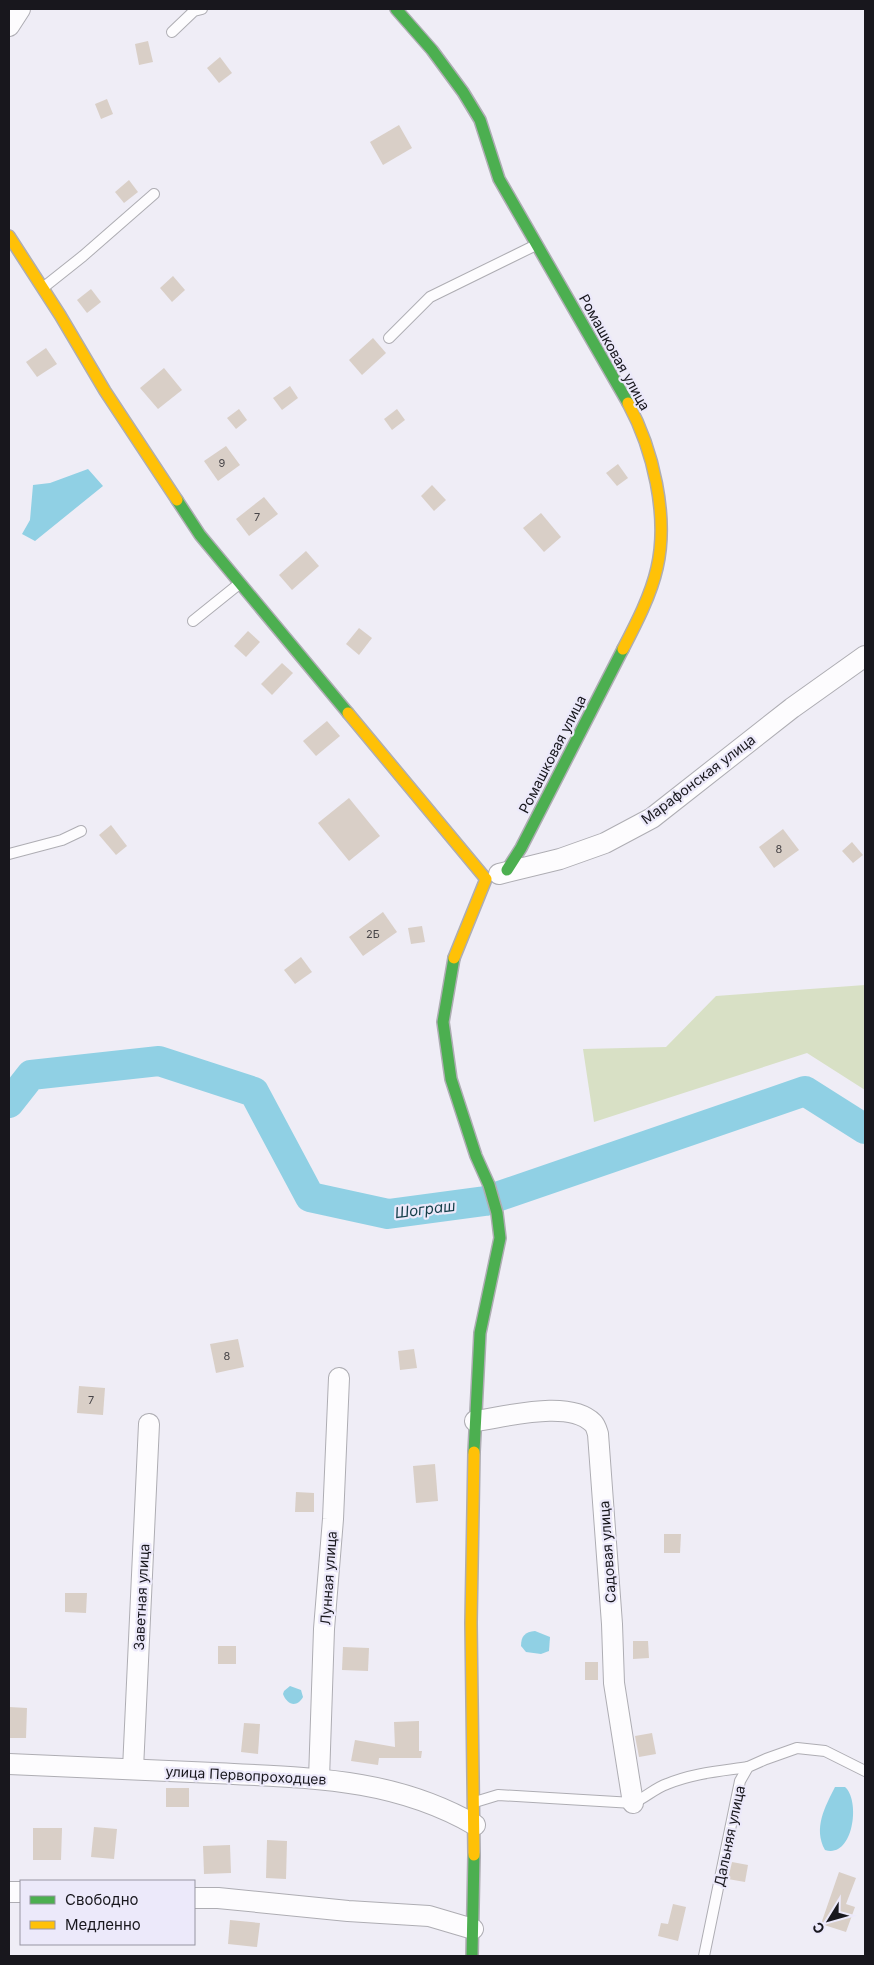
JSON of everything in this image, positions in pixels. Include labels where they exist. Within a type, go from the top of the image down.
[{"type":"street","points":[[9,26],[20,9]]},
{"type":"street","name":"Ромашковая улица","points":[[396,9],[432,50],[463,92],[480,120],[500,179],[633,413],[650,459],[659,497],[661,536],[656,568],[645,601],[629,638],[508,870]]},
{"type":"street","points":[[9,236],[43,287],[105,391],[195,527],[486,879],[452,962],[443,1022],[451,1078],[476,1156],[489,1185],[497,1213],[500,1238],[480,1333],[474,1421],[471,1623],[475,1825],[472,1956]]},
{"type":"street","name":"Марафонская улица","points":[[486,879],[508,870],[560,859],[578,853],[605,843],[652,818],[792,708],[865,656]]},
{"type":"street","name":"Лунная улица","points":[[319,1778],[324,1629],[333,1519],[339,1378]]},
{"type":"street","name":"Садовая улица","points":[[474,1421],[547,1410],[575,1412],[594,1424],[599,1444],[612,1624],[614,1683],[633,1803]]},
{"type":"street","name":"Заветная улица","points":[[133,1769],[149,1424]]},
{"type":"street","name":"улица Первопроходцев","points":[[9,1764],[332,1779],[395,1791],[430,1802],[475,1825]]},
{"type":"street","points":[[195,1898],[218,1898],[348,1911],[429,1916],[473,1929]]},
{"type":"lane","points":[[172,32],[194,11],[202,9]]},
{"type":"lane","points":[[43,287],[83,256],[154,194]]},
{"type":"lane","points":[[389,338],[430,297],[537,245]]},
{"type":"lane","points":[[194,621],[240,583]]},
{"type":"lane","points":[[9,854],[62,840],[81,831]]},
{"type":"lane","name":"Дальняя улица","points":[[704,1956],[740,1781],[748,1768],[766,1759],[797,1748],[825,1751],[865,1771]]},
{"type":"lane","points":[[475,1802],[498,1795],[633,1803],[666,1784],[699,1774],[748,1768]]},
{"type":"green space","points":[[865,985],[865,1090],[807,1053],[594,1122],[583,1049],[666,1047],[716,996]]},
{"type":"water","points":[[88,469],[103,486],[35,541],[22,534],[30,520],[33,485],[50,483]]},
{"type":"water","points":[[535,1631],[550,1637],[549,1651],[541,1654],[526,1652],[521,1646],[524,1635]]},
{"type":"water","points":[[290,1686],[301,1690],[303,1697],[298,1703],[290,1703],[283,1694]]},
{"type":"water","points":[[835,1787],[845,1787],[850,1794],[853,1804],[853,1815],[848,1838],[842,1846],[835,1850],[825,1850],[820,1834],[820,1826],[824,1810]]},
{"type":"building","points":[[148,41],[153,62],[139,65],[135,44]]},
{"type":"building","points":[[220,57],[232,73],[219,83],[207,68]]},
{"type":"building","points":[[107,99],[113,114],[101,119],[95,104]]},
{"type":"building","points":[[399,125],[412,148],[383,165],[370,142]]},
{"type":"building","points":[[129,180],[138,192],[124,203],[115,192]]},
{"type":"building","points":[[173,276],[185,290],[172,302],[160,288]]},
{"type":"building","points":[[91,289],[101,302],[87,313],[77,300]]},
{"type":"building","points":[[373,338],[386,353],[362,375],[349,360]]},
{"type":"building","points":[[46,348],[57,364],[37,377],[26,362]]},
{"type":"building","points":[[164,368],[182,390],[158,409],[140,388]]},
{"type":"building","points":[[290,386],[298,398],[282,410],[273,398]]},
{"type":"building","points":[[239,409],[247,420],[236,429],[227,418]]},
{"type":"building","points":[[397,409],[405,420],[392,430],[384,419]]},
{"type":"building","points":[[226,446],[240,465],[218,481],[204,461]]},
{"type":"building","points":[[618,464],[628,478],[617,486],[606,473]]},
{"type":"building","points":[[432,485],[446,500],[434,511],[421,496]]},
{"type":"building","points":[[264,497],[278,514],[249,536],[236,519]]},
{"type":"building","points":[[541,513],[561,537],[544,552],[523,528]]},
{"type":"building","points":[[306,551],[319,566],[292,590],[279,575]]},
{"type":"building","points":[[359,628],[372,638],[359,655],[346,644]]},
{"type":"building","points":[[248,631],[260,642],[246,657],[234,646]]},
{"type":"building","points":[[282,663],[293,673],[272,695],[261,684]]},
{"type":"building","points":[[327,721],[340,736],[316,756],[303,741]]},
{"type":"building","points":[[349,798],[380,836],[349,861],[318,823]]},
{"type":"building","points":[[111,825],[127,846],[116,855],[99,835]]},
{"type":"building","points":[[783,829],[799,850],[774,868],[759,847]]},
{"type":"building","points":[[852,842],[863,855],[853,863],[842,851]]},
{"type":"building","points":[[383,912],[397,932],[363,956],[349,937]]},
{"type":"building","points":[[422,926],[425,942],[411,944],[408,928]]},
{"type":"building","points":[[301,957],[312,972],[295,984],[284,970]]},
{"type":"building","points":[[238,1339],[244,1367],[216,1373],[210,1344]]},
{"type":"building","points":[[414,1349],[417,1368],[400,1370],[398,1351]]},
{"type":"building","points":[[79,1386],[105,1388],[103,1415],[77,1413]]},
{"type":"building","points":[[435,1464],[438,1501],[416,1503],[413,1466]]},
{"type":"building","points":[[296,1492],[314,1493],[314,1512],[295,1512]]},
{"type":"building","points":[[664,1534],[681,1534],[680,1553],[664,1553]]},
{"type":"building","points":[[65,1593],[87,1593],[86,1613],[65,1612]]},
{"type":"building","points":[[633,1641],[648,1641],[649,1658],[633,1659]]},
{"type":"building","points":[[218,1646],[236,1646],[236,1664],[218,1664]]},
{"type":"building","points":[[343,1647],[369,1648],[368,1671],[342,1670]]},
{"type":"building","points":[[585,1662],[598,1662],[598,1680],[585,1680]]},
{"type":"building","points":[[9,1707],[27,1708],[26,1738],[9,1738]]},
{"type":"building","points":[[419,1721],[419,1751],[422,1751],[421,1758],[379,1758],[378,1765],[351,1761],[355,1740],[395,1747],[394,1722]]},
{"type":"building","points":[[244,1723],[260,1724],[258,1754],[241,1752]]},
{"type":"building","points":[[652,1733],[656,1754],[639,1757],[635,1736]]},
{"type":"building","points":[[166,1788],[189,1788],[189,1807],[166,1807]]},
{"type":"building","points":[[94,1827],[117,1829],[114,1859],[91,1857]]},
{"type":"building","points":[[33,1828],[62,1828],[61,1860],[33,1860]]},
{"type":"building","points":[[267,1840],[287,1841],[286,1879],[266,1878]]},
{"type":"building","points":[[230,1845],[231,1873],[204,1874],[203,1846]]},
{"type":"building","points":[[732,1862],[748,1865],[745,1882],[728,1879]]},
{"type":"building","points":[[839,1872],[856,1878],[846,1904],[855,1907],[846,1932],[821,1924]]},
{"type":"building","points":[[673,1904],[686,1907],[678,1941],[658,1936],[661,1923],[668,1924]]},
{"type":"building","points":[[230,1920],[260,1923],[257,1947],[228,1944]]},
{"type":"waterway","name":"Шограш","points":[[9,1103],[31,1075],[159,1061],[254,1092],[310,1197],[388,1214],[485,1201],[805,1091],[865,1129]]},
{"type":"traffic: fast","points":[[396,9],[432,50],[463,92],[480,120],[499,179],[628,403]]},
{"type":"traffic: fast","points":[[177,500],[200,535],[348,713]]},
{"type":"traffic: fast","points":[[507,870],[521,848],[623,649]]},
{"type":"traffic: fast","points":[[454,958],[443,1022],[451,1079],[476,1156],[489,1185],[497,1213],[500,1238],[480,1333],[474,1452]]},
{"type":"traffic: fast","points":[[472,1956],[474,1855]]},
{"type":"traffic: slow","points":[[9,236],[60,315],[105,391],[177,500]]},
{"type":"traffic: slow","points":[[623,649],[651,589],[657,568],[661,527],[660,505],[651,462],[645,441],[628,403]]},
{"type":"traffic: slow","points":[[348,713],[486,879],[454,958]]},
{"type":"traffic: slow","points":[[474,1452],[471,1623],[474,1855]]}]
